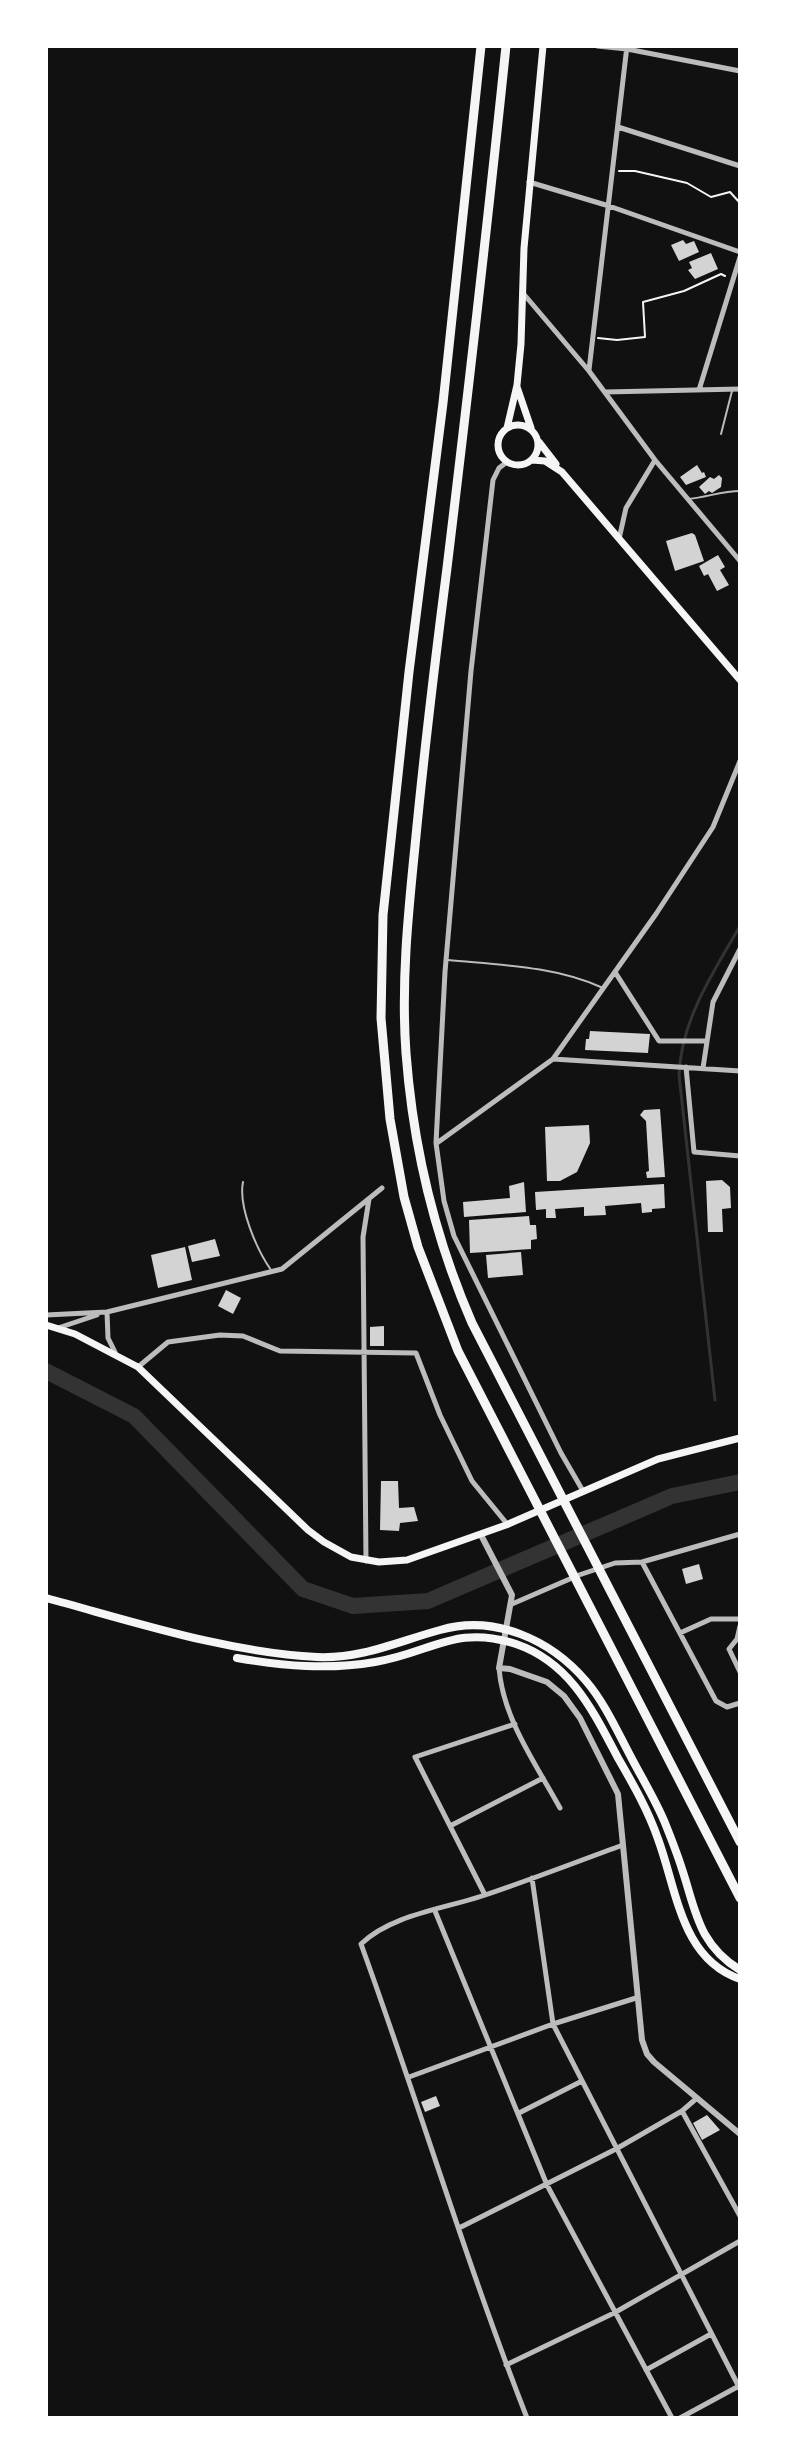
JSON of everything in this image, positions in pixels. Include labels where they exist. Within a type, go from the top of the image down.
[{"type":"highway","points":[[481,46],[390,843],[381,958],[381,1018],[390,1119],[404,1197],[418,1247],[458,1351],[740,1898]]},
{"type":"highway","points":[[506,46],[408,922],[405,1025],[411,1094],[421,1162],[457,1288],[490,1361],[740,1842]]},
{"type":"highway","points":[[46,1598],[199,1639],[316,1657],[370,1652],[442,1629],[489,1626],[524,1634],[561,1655],[597,1695],[663,1819],[701,1930],[720,1955],[740,1970]]},
{"type":"highway","points":[[237,1658],[311,1668],[350,1666],[407,1654],[442,1640],[488,1637],[516,1644],[545,1658],[587,1700],[647,1809],[671,1873],[687,1929],[698,1948],[712,1963],[740,1979]]},
{"type":"main road","points":[[543,46],[529,182],[517,385],[507,428],[498,445],[507,462],[520,465],[532,460],[545,461],[562,472]]},
{"type":"main road","points":[[517,385],[538,441],[740,680]]},
{"type":"main road","points":[[507,428],[520,425],[532,430]]},
{"type":"main road","points":[[532,460],[538,441]]},
{"type":"main road","points":[[46,1325],[115,1352],[138,1367],[308,1530],[338,1551],[366,1561],[407,1560],[508,1525],[658,1459],[740,1438]]},
{"type":"street","points":[[597,46],[627,47],[740,71]]},
{"type":"street","points":[[589,371],[627,47]]},
{"type":"street","points":[[618,127],[740,166]]},
{"type":"street","points":[[529,182],[609,206],[740,255],[699,390]]},
{"type":"street","points":[[522,292],[589,371],[655,460],[740,561]]},
{"type":"street","points":[[604,391],[740,389]]},
{"type":"street","points":[[619,540],[626,508],[655,460]]},
{"type":"street","points":[[507,462],[499,468],[493,480],[486,535],[446,960],[436,1143],[444,1201],[454,1236],[561,1453],[583,1491]]},
{"type":"street","points":[[436,1143],[553,1059],[713,827],[740,761]]},
{"type":"street","points":[[703,1068],[713,1002],[740,949]]},
{"type":"street","points":[[615,972],[659,1041],[706,1041]]},
{"type":"street","points":[[553,1059],[740,1071]]},
{"type":"street","points":[[685,1067],[694,1152],[740,1156]]},
{"type":"street","points":[[58,1328],[107,1312],[282,1269],[382,1188]]},
{"type":"street","points":[[366,1561],[363,1237],[369,1198]]},
{"type":"street","points":[[46,1315],[107,1312]]},
{"type":"street","points":[[107,1312],[108,1338],[115,1352]]},
{"type":"street","points":[[138,1367],[168,1342],[220,1335],[243,1336],[280,1351],[416,1353],[440,1415],[472,1481],[508,1525]]},
{"type":"street","points":[[512,1604],[615,1563],[642,1562],[740,1534]]},
{"type":"street","points":[[481,1535],[512,1595],[499,1668],[501,1693],[560,1808]]},
{"type":"street","points":[[642,1562],[716,1701],[727,1707],[740,1703]]},
{"type":"street","points":[[680,1633],[711,1619],[740,1619]]},
{"type":"street","points":[[740,1626],[737,1639],[729,1649],[740,1672]]},
{"type":"street","points":[[499,1668],[547,1682],[564,1696],[580,1718],[618,1794],[636,1998],[647,2054],[740,2134]]},
{"type":"street","points":[[485,1895],[415,1757],[515,1724]]},
{"type":"street","points":[[450,1826],[543,1778]]},
{"type":"street","points":[[527,2418],[484,2307],[409,2077],[361,1944],[373,1932],[623,1845]]},
{"type":"street","points":[[532,1878],[553,2024],[740,2387],[680,2418]]},
{"type":"street","points":[[435,1911],[547,2185],[672,2418]]},
{"type":"street","points":[[409,2077],[553,2024],[636,1998]]},
{"type":"street","points":[[519,2113],[582,2081]]},
{"type":"street","points":[[459,2228],[616,2149],[682,2111],[697,2098]]},
{"type":"street","points":[[682,2111],[740,2216]]},
{"type":"street","points":[[506,2365],[614,2313],[740,2241]]},
{"type":"street","points":[[646,2370],[711,2334]]},
{"type":"lane","points":[[721,434],[732,389]]},
{"type":"lane","points":[[688,499],[740,491]]},
{"type":"lane","points":[[446,960],[529,968],[580,977],[604,988]]},
{"type":"lane","points":[[243,1182],[241,1191],[255,1242],[272,1271]]},
{"type":"path","points":[[613,170],[635,171],[687,183],[711,197],[730,192],[740,203]]},
{"type":"path","points":[[593,337],[617,340],[645,337],[643,302],[684,291],[721,274],[733,279]]},
{"type":"building","points":[[683,240],[686,244],[694,241],[699,252],[679,261],[671,245]]},
{"type":"building","points":[[711,253],[718,269],[695,279],[688,270],[692,268],[689,262]]},
{"type":"building","points":[[697,465],[706,477],[686,485],[680,477]]},
{"type":"building","points":[[719,475],[722,478],[721,487],[705,494],[699,487],[710,477],[714,479]]},
{"type":"building","points":[[692,533],[704,561],[675,571],[666,541]]},
{"type":"building","points":[[718,555],[725,567],[720,570],[729,585],[717,591],[708,574],[704,576],[699,566]]},
{"type":"building","points":[[590,1031],[650,1034],[648,1053],[585,1050]]},
{"type":"building","points":[[660,1109],[665,1177],[647,1178],[646,1121],[640,1115],[644,1110]]},
{"type":"building","points":[[589,1125],[590,1143],[577,1172],[560,1181],[547,1181],[545,1127]]},
{"type":"building","points":[[722,1180],[730,1187],[731,1208],[722,1209],[723,1232],[708,1232],[706,1181]]},
{"type":"building","points":[[524,1182],[526,1212],[464,1217],[463,1202],[510,1198],[509,1186]]},
{"type":"building","points":[[664,1184],[665,1208],[652,1209],[652,1212],[642,1213],[641,1203],[605,1206],[606,1215],[584,1216],[584,1207],[555,1209],[556,1218],[546,1218],[546,1209],[536,1210],[535,1192]]},
{"type":"building","points":[[529,1216],[530,1225],[536,1225],[537,1239],[531,1240],[531,1249],[470,1253],[469,1220]]},
{"type":"building","points":[[215,1239],[220,1256],[192,1262],[188,1246]]},
{"type":"building","points":[[185,1247],[192,1280],[158,1288],[151,1255]]},
{"type":"building","points":[[521,1252],[523,1275],[488,1278],[486,1255]]},
{"type":"building","points":[[226,1290],[241,1298],[233,1314],[218,1306]]},
{"type":"building","points":[[384,1326],[384,1346],[370,1346],[370,1327]]},
{"type":"building","points":[[381,1481],[398,1481],[399,1508],[414,1507],[418,1521],[400,1523],[399,1531],[380,1530]]},
{"type":"building","points":[[699,1564],[703,1579],[686,1584],[682,1569]]},
{"type":"building","points":[[436,2096],[440,2106],[425,2112],[421,2102]]},
{"type":"building","points":[[707,2115],[720,2130],[702,2140],[693,2123]]},
{"type":"waterway","points":[[715,1400],[679,1075],[692,1016],[709,979],[740,926]]},
{"type":"waterway","points":[[46,1371],[134,1416],[303,1589],[353,1606],[428,1601],[672,1496],[740,1482]]}]
